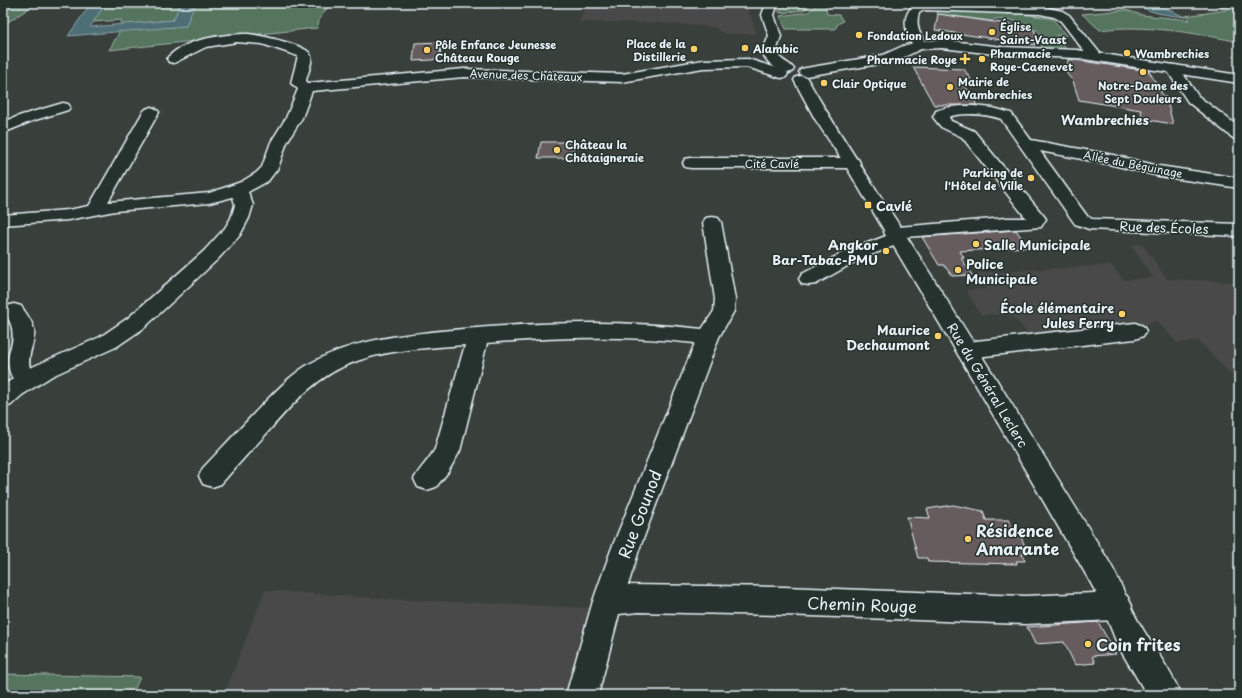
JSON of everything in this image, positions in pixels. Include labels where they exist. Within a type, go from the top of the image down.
[{"type":"street","points":[[772,3],[768,15],[775,36],[769,52],[771,57],[784,71],[787,79],[895,56],[920,45],[942,44],[1003,51],[1069,54],[1096,57],[1239,79]]},
{"type":"street","points":[[920,45],[916,40],[911,26],[913,14],[921,5],[1035,10],[1058,14],[1065,18],[1096,57]]},
{"type":"street","points":[[3,220],[68,215],[115,206],[209,198],[239,190],[262,177],[270,168],[280,142],[294,118],[306,87],[298,83],[305,58],[304,54],[298,50],[263,40],[244,38],[207,43],[188,49],[174,59]]},
{"type":"street","points":[[746,63],[770,49]]},
{"type":"street","points":[[746,63],[784,71]]},
{"type":"street","name":"Avenue des Châteaux","points":[[306,87],[464,73],[622,78],[697,64],[746,63]]},
{"type":"street","points":[[1173,69],[1196,102],[1239,135]]},
{"type":"street","name":"Rue du Général Leclerc","points":[[804,76],[823,119],[852,163],[967,350],[1098,569],[1109,588],[1129,635],[1165,695]]},
{"type":"street","points":[[3,128],[26,118],[63,107]]},
{"type":"street","points":[[809,279],[895,235],[1006,223],[1035,223],[1037,219],[968,134],[946,124],[941,117],[941,114],[948,112],[984,111],[1001,113],[1006,116],[1027,144]]},
{"type":"street","points":[[95,210],[151,112]]},
{"type":"street","name":"Allée du Béguinage","points":[[1027,144],[1114,160],[1159,171],[1239,182]]},
{"type":"street","name":"Rue des Écoles","points":[[1027,144],[1081,220],[1089,224],[1239,230]]},
{"type":"street","name":"Cité Cavlé","points":[[691,163],[852,163]]},
{"type":"street","points":[[3,399],[26,380],[44,370],[108,342],[136,323],[211,255],[233,231],[240,218],[244,205],[239,190]]},
{"type":"street","name":"Rue Gounod","points":[[582,695],[608,601],[636,519],[708,337],[721,317],[725,305],[712,222]]},
{"type":"street","points":[[14,311],[23,329],[23,339],[17,365],[20,373],[26,380]]},
{"type":"street","points":[[212,476],[288,394],[310,375],[324,366],[357,353],[381,346],[530,331],[613,329],[660,331],[708,337]]},
{"type":"street","points":[[967,350],[1135,331]]},
{"type":"street","points":[[427,479],[439,465],[447,452],[478,336]]},
{"type":"street","name":"Chemin Rouge","points":[[608,601],[639,598],[784,601],[1025,610],[1117,606]]},
{"type":"shaded area","points":[[585,3],[746,3],[756,32],[754,34],[726,34],[719,31],[715,27],[660,23],[580,22]]},
{"type":"shaded area","name":"École élémentaire Jules Ferry","points":[[1142,244],[1167,279],[1239,282],[1239,383],[1199,341],[1177,343],[1156,320],[1138,330],[1035,341],[1014,318],[1003,314],[981,315],[966,290],[987,289],[976,273],[1111,265],[1124,280],[1153,278],[1131,245]]},
{"type":"shaded area","points":[[265,590],[386,599],[591,608],[566,695],[224,695]]},
{"type":"green space","points":[[37,3],[8,22],[3,27],[3,4]]},
{"type":"green space","points":[[181,3],[173,20],[120,25],[122,20],[93,22],[105,4]]},
{"type":"green space","points":[[195,3],[331,3],[320,18],[317,28],[109,50],[120,31],[186,26]]},
{"type":"green space","points":[[781,3],[813,4],[804,10],[780,13],[778,9]]},
{"type":"green space","points":[[819,3],[825,3],[827,14],[839,15],[843,21],[838,24],[835,29],[786,29],[780,16],[808,12]]},
{"type":"green space","points":[[1211,3],[1229,3],[1239,6],[1239,42],[1170,30],[1116,28],[1100,30],[1082,14],[1126,10],[1142,15],[1189,20],[1185,16],[1227,10]]},
{"type":"green space","points":[[938,10],[1031,15],[1053,19],[1066,36],[1056,35],[1066,49],[1042,48],[1040,33],[1037,30],[1019,25],[1015,21],[995,19],[992,21],[937,14]]},
{"type":"green space","points":[[3,674],[140,677],[132,695],[3,695]]},
{"type":"water","points":[[91,3],[118,3],[105,4],[90,27],[173,20],[181,3],[195,3],[186,26],[68,36]]},
{"type":"water","points":[[1136,3],[1155,3],[1185,17],[1166,15],[1146,10]]},
{"type":"building","name":"Église Saint-Vaast","points":[[938,14],[1029,27],[1035,31],[1035,45],[935,30]]},
{"type":"building","name":"Pôle Enfance Jeunesse Château Rouge","points":[[441,42],[440,57],[432,60],[413,61],[415,43]]},
{"type":"building","points":[[1068,59],[1149,71],[1164,97],[1166,97],[1173,124],[1142,119],[1141,110],[1079,100],[1073,81],[1067,74]]},
{"type":"building","name":"Mairie de Wambrechies","points":[[913,67],[964,69],[974,84],[964,84],[977,105],[934,105]]},
{"type":"building","name":"Château la Châtaigneraie","points":[[541,142],[574,142],[573,158],[538,158]]},
{"type":"building","name":"Salle Municipale","points":[[1016,230],[1028,247],[960,251],[964,258],[961,258],[972,275],[952,276],[944,265],[939,265],[922,237]]},
{"type":"building","name":"Résidence Amarante","points":[[953,505],[983,511],[986,520],[1009,520],[1012,528],[1017,528],[1028,553],[1022,554],[1025,561],[1016,561],[1017,564],[928,562],[927,558],[918,558],[907,517],[930,518],[927,509]]},
{"type":"building","name":"Coin frites","points":[[1098,622],[1116,654],[1092,656],[1095,663],[1075,665],[1064,642],[1035,644],[1027,627]]},
{"type":"place","name":"Église Saint-Vaast","points":[[992,32]]},
{"type":"place","name":"Fondation Ledoux","points":[[859,35]]},
{"type":"place","name":"Alambic","points":[[745,48]]},
{"type":"place","name":"Place de la Distillerie","points":[[694,49]]},
{"type":"place","name":"Pôle Enfance Jeunesse Château Rouge","points":[[427,50]]},
{"type":"place","name":"Wambrechies","points":[[1127,53]]},
{"type":"place","name":"Pharmacie Roye","points":[[965,59]]},
{"type":"place","name":"Pharmacie Roye-Caenevet","points":[[982,59]]},
{"type":"place","name":"Notre-Dame des Sept Douleurs","points":[[1143,72]]},
{"type":"place","name":"Clair Optique","points":[[824,83]]},
{"type":"place","name":"Mairie de Wambrechies","points":[[950,87]]},
{"type":"place","name":"Château la Châtaigneraie","points":[[557,150]]},
{"type":"place","name":"Parking de l'Hôtel de Ville","points":[[1031,178]]},
{"type":"place","name":"Cavlé","points":[[868,205]]},
{"type":"place","name":"Salle Municipale","points":[[976,244]]},
{"type":"place","name":"Angkor Bar-Tabac-PMU","points":[[886,251]]},
{"type":"place","name":"Police Municipale","points":[[958,270]]},
{"type":"place","name":"École élémentaire Jules Ferry","points":[[1122,314]]},
{"type":"place","name":"Maurice Dechaumont","points":[[938,336]]},
{"type":"place","name":"Résidence Amarante","points":[[968,539]]},
{"type":"place","name":"Coin frites","points":[[1088,644]]},
{"type":"district","name":"Wambrechies","points":[[1105,119]]}]
